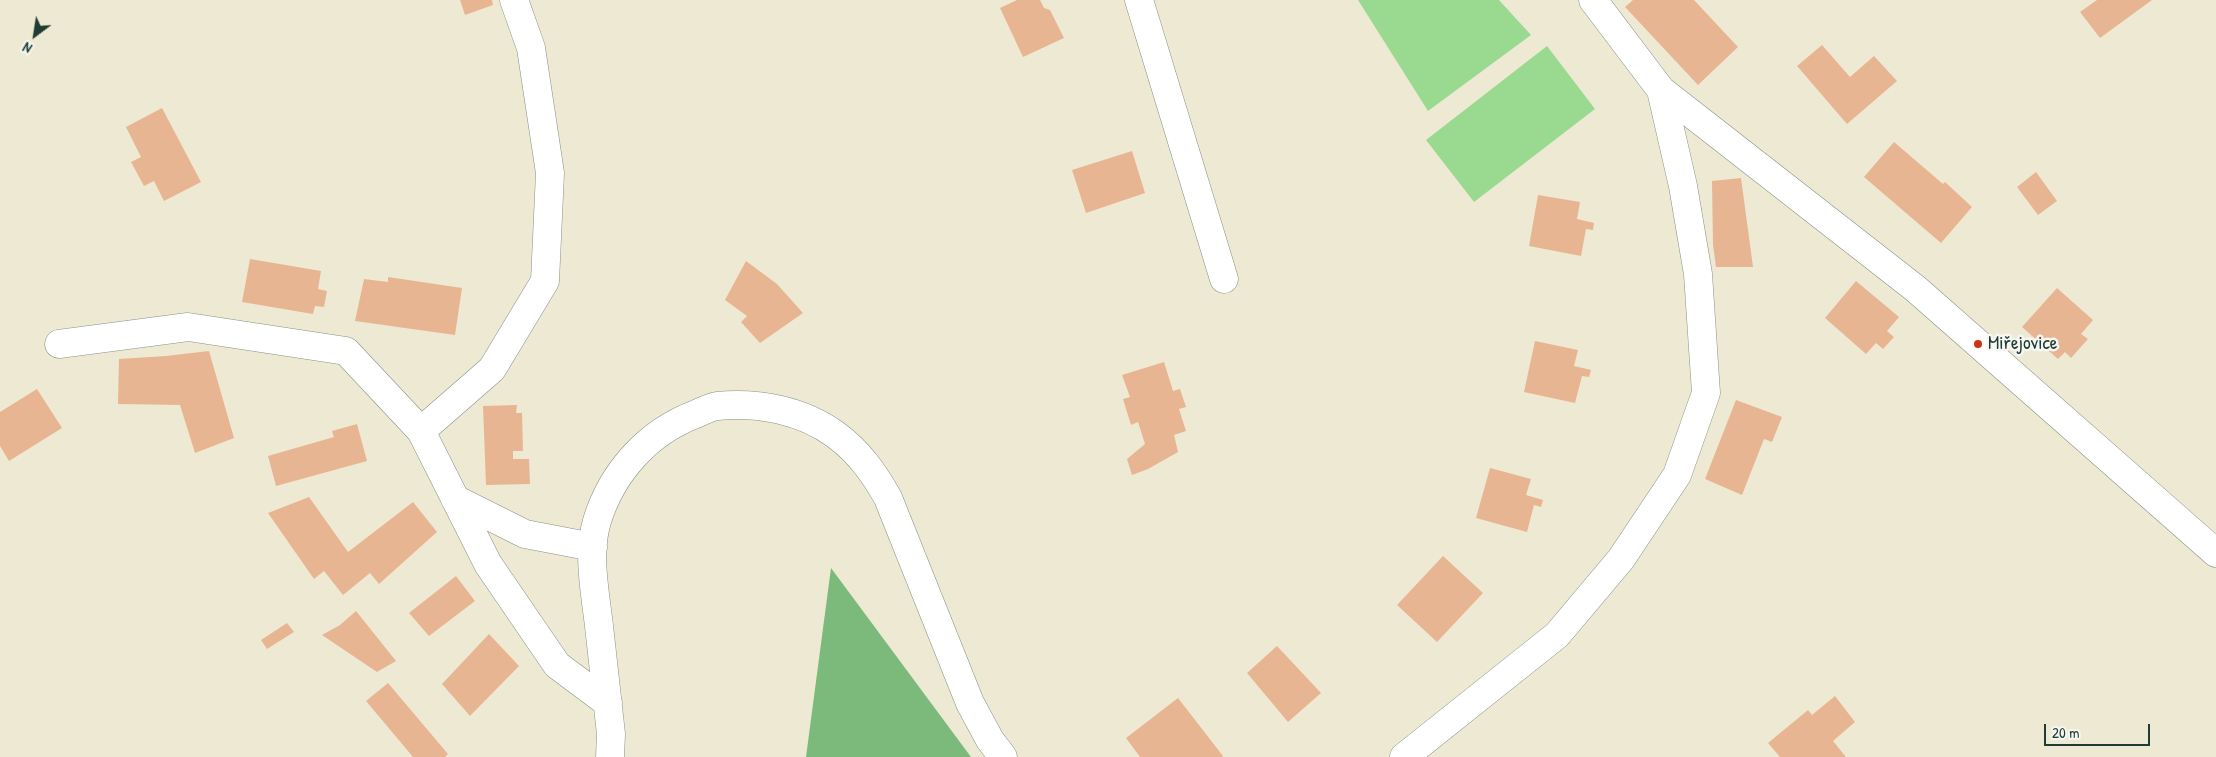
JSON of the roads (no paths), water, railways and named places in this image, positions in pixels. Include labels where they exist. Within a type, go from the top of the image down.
[{"type":"street","points":[[421,431],[492,369],[545,281],[550,173],[531,48],[514,0]]},
{"type":"street","points":[[1139,0],[1224,279]]},
{"type":"street","points":[[1592,0],[1661,90],[1916,289],[2216,553]]},
{"type":"street","points":[[1404,757],[1557,635],[1621,559],[1677,475],[1706,393],[1698,274],[1683,186],[1661,90]]},
{"type":"street","points":[[59,344],[188,327],[346,351],[421,431],[488,564],[557,665],[608,703]]},
{"type":"street","points":[[610,757],[611,734],[593,576],[593,547],[597,522],[607,494],[629,461],[653,437],[682,419],[716,406],[769,406],[806,418],[835,434],[858,454],[876,475],[888,498],[970,703],[990,740],[1003,757]]},
{"type":"street","points":[[455,499],[525,534],[593,547]]},
{"type":"place","name":"Miřejovice","points":[[1978,344]]}]
